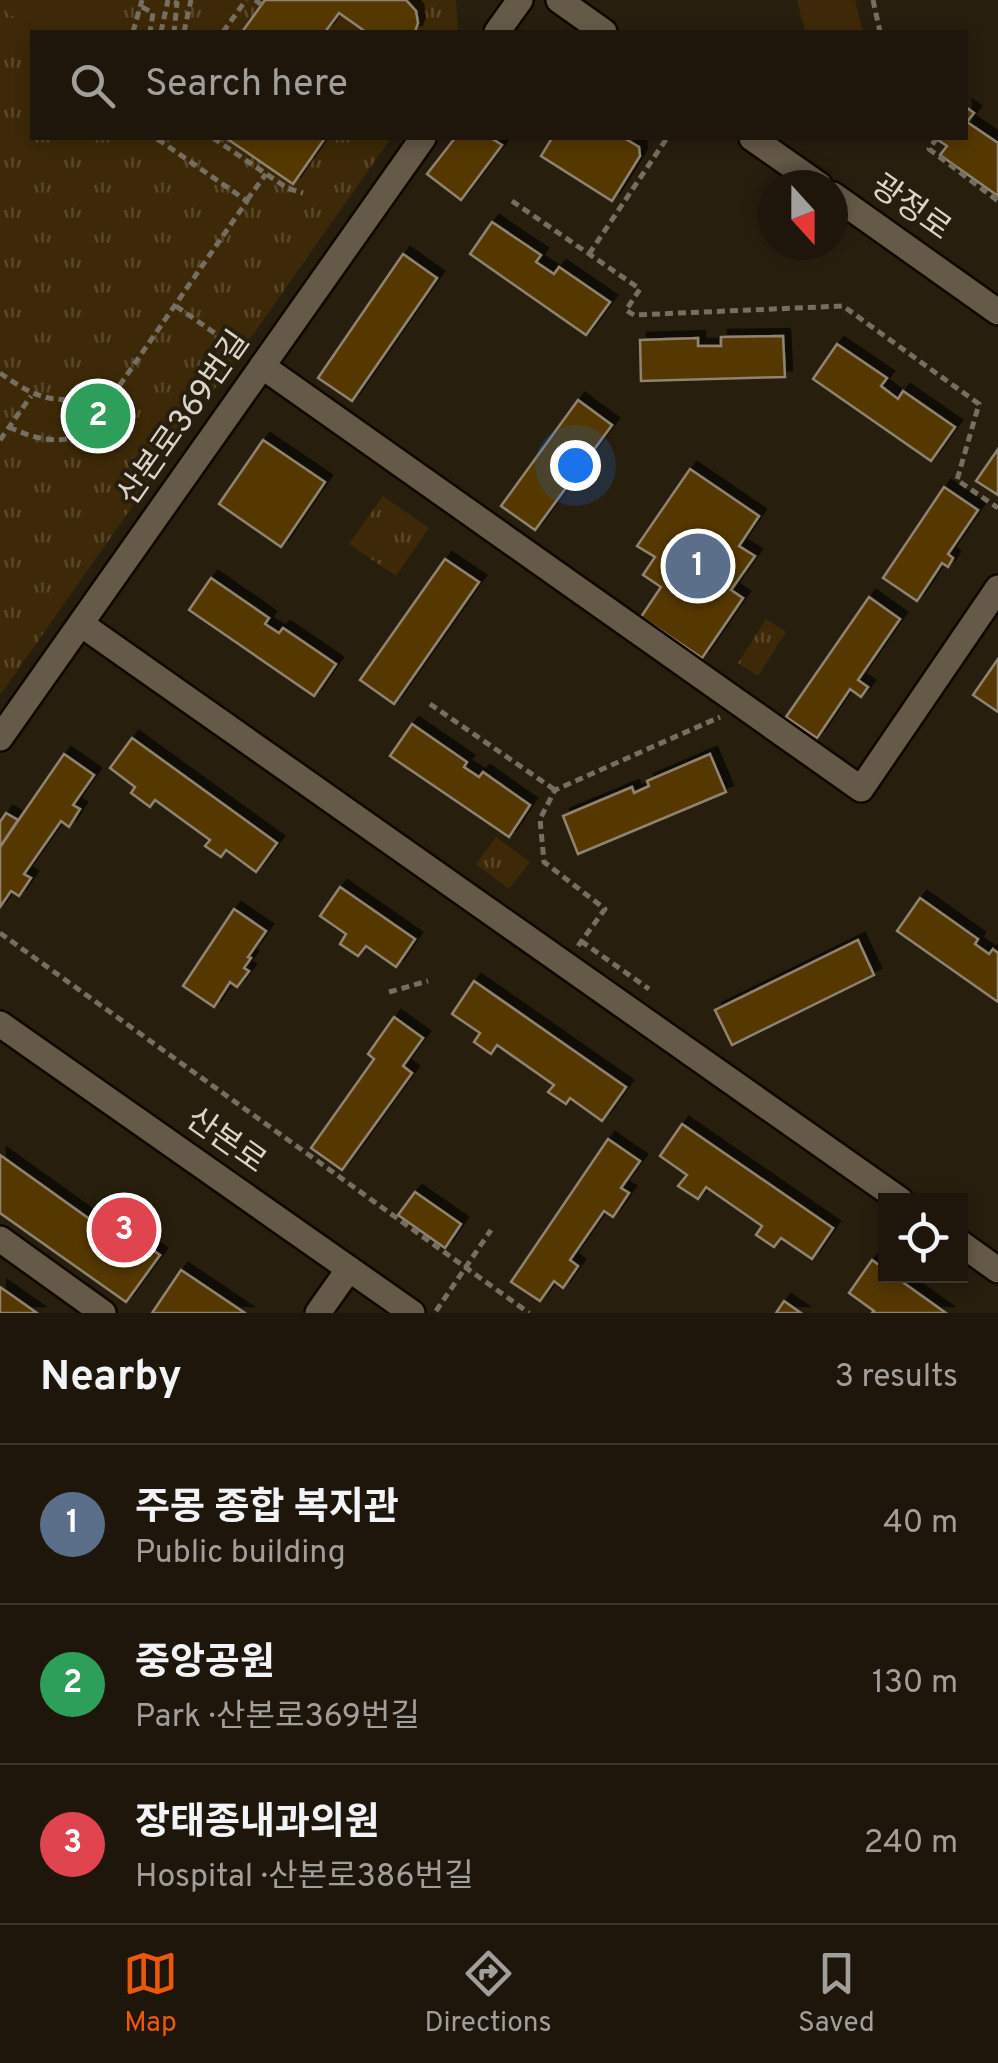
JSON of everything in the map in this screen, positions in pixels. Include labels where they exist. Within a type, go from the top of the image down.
[{"type":"street","points":[[498,30],[520,0]]},
{"type":"street","points":[[558,0],[601,30]]},
{"type":"street","name":"산본로369번길","points":[[0,738],[422,140]]},
{"type":"street","name":"광정로","points":[[755,140],[798,170]]},
{"type":"street","name":"광정로","points":[[848,206],[998,312]]},
{"type":"street","points":[[262,366],[862,788],[998,588]]},
{"type":"street","points":[[81,624],[890,1193]]},
{"type":"street","name":"산본로","points":[[0,1024],[412,1313]]},
{"type":"street","points":[[0,1239],[103,1313]]},
{"type":"street","points":[[968,1249],[998,1270]]},
{"type":"street","points":[[318,1313],[350,1269]]},
{"type":"path","points":[[161,30],[168,0],[177,2],[174,30]]},
{"type":"path","points":[[184,30],[191,0]]},
{"type":"path","points":[[225,30],[246,0]]},
{"type":"path","points":[[873,0],[880,30]]},
{"type":"path","points":[[134,30],[142,3],[153,13],[150,30]]},
{"type":"path","points":[[162,140],[247,201]]},
{"type":"path","points":[[216,140],[287,188],[303,193]]},
{"type":"path","points":[[589,254],[666,140]]},
{"type":"path","points":[[936,140],[929,149],[998,202]]},
{"type":"path","points":[[9,427],[50,441],[92,427],[266,174]]},
{"type":"path","points":[[512,200],[640,289],[626,310],[634,315],[843,306],[979,404],[957,480],[998,508]]},
{"type":"path","points":[[176,306],[262,366]]},
{"type":"path","points":[[0,374],[31,396],[70,401],[115,392]]},
{"type":"path","points":[[0,440],[31,396]]},
{"type":"path","points":[[430,704],[556,790]]},
{"type":"path","points":[[564,964],[605,909],[544,862],[540,819],[556,790],[723,716]]},
{"type":"path","points":[[0,933],[529,1313]]},
{"type":"path","points":[[581,941],[649,989]]},
{"type":"path","points":[[389,992],[428,981]]},
{"type":"path","points":[[434,1313],[491,1230]]},
{"type":"green space","points":[[0,0],[456,0],[458,30],[30,30],[30,140],[390,140],[0,695]]},
{"type":"green space","points":[[0,0],[89,0],[120,23],[115,30],[32,30],[0,7]]},
{"type":"green space","points":[[797,0],[855,0],[862,30],[804,30]]},
{"type":"green space","points":[[383,496],[429,528],[396,576],[349,544]]},
{"type":"green space","points":[[766,619],[786,632],[758,676],[738,663]]},
{"type":"green space","points":[[496,837],[530,862],[509,889],[476,864]]},
{"type":"building","points":[[265,0],[406,0],[416,11],[418,23],[416,30],[363,30],[339,13],[326,30],[243,30]]},
{"type":"building","points":[[968,123],[998,143],[998,196],[940,155],[947,146],[938,140],[968,140]]},
{"type":"building","points":[[229,140],[324,140],[293,184]]},
{"type":"building","points":[[453,140],[494,140],[502,145],[461,200],[427,174]]},
{"type":"building","points":[[551,140],[627,140],[639,147],[640,156],[612,201],[541,156]]},
{"type":"building","points":[[492,222],[541,255],[536,262],[554,274],[559,267],[610,302],[586,335],[470,254]]},
{"type":"building","points":[[403,254],[437,278],[352,401],[318,378]]},
{"type":"building","points":[[783,336],[785,377],[641,381],[640,340],[698,338],[698,346],[721,346],[721,337]]},
{"type":"building","points":[[837,344],[887,378],[881,386],[898,399],[903,391],[955,427],[931,461],[813,379]]},
{"type":"building","points":[[578,400],[612,425],[535,530],[501,506]]},
{"type":"building","points":[[263,440],[325,482],[281,547],[219,504]]},
{"type":"building","points":[[998,449],[998,495],[976,481]]},
{"type":"building","points":[[690,469],[759,516],[739,546],[755,556],[731,590],[743,598],[702,658],[641,617],[661,587],[643,575],[655,557],[637,546]]},
{"type":"building","points":[[944,487],[978,510],[948,554],[953,558],[948,567],[942,563],[917,601],[883,578]]},
{"type":"building","points":[[445,559],[479,582],[394,704],[360,680]]},
{"type":"building","points":[[211,578],[269,618],[265,624],[279,633],[283,628],[336,664],[314,696],[189,610]]},
{"type":"building","points":[[869,597],[900,619],[858,680],[868,687],[861,697],[850,689],[817,738],[786,717]]},
{"type":"building","points":[[998,659],[998,712],[973,695]]},
{"type":"building","points":[[412,724],[467,762],[464,767],[479,777],[483,772],[530,805],[509,837],[390,756]]},
{"type":"building","points":[[132,738],[277,843],[256,872],[226,850],[221,857],[205,846],[210,840],[155,800],[150,807],[131,793],[135,787],[110,768]]},
{"type":"building","points":[[64,754],[94,775],[73,805],[80,809],[69,827],[61,821],[24,874],[31,878],[19,896],[11,891],[0,907],[0,847]]},
{"type":"building","points":[[710,754],[726,792],[578,854],[563,816],[632,787],[634,793],[649,786],[647,781]]},
{"type":"building","points":[[6,813],[18,820],[0,847],[0,822]]},
{"type":"building","points":[[340,887],[415,939],[396,967],[366,946],[358,956],[340,944],[346,934],[320,916]]},
{"type":"building","points":[[920,898],[978,939],[975,944],[989,954],[993,949],[998,953],[998,1002],[897,931]]},
{"type":"building","points":[[234,909],[266,931],[248,957],[251,958],[244,968],[249,971],[237,987],[230,982],[214,1007],[183,986]]},
{"type":"building","points":[[858,940],[874,975],[732,1045],[715,1010]]},
{"type":"building","points":[[474,981],[626,1087],[602,1121],[570,1098],[566,1104],[548,1092],[554,1085],[497,1045],[491,1054],[474,1042],[480,1033],[452,1014]]},
{"type":"building","points":[[394,1017],[423,1038],[403,1066],[412,1073],[342,1170],[311,1148],[374,1059],[368,1054]]},
{"type":"building","points":[[682,1124],[833,1228],[812,1259],[781,1238],[774,1247],[756,1235],[762,1226],[706,1187],[698,1199],[678,1186],[687,1175],[660,1156]]},
{"type":"building","points":[[608,1139],[640,1161],[621,1188],[629,1193],[613,1217],[604,1211],[570,1260],[578,1266],[563,1288],[554,1281],[540,1301],[511,1282]]},
{"type":"building","points":[[0,1155],[130,1248],[137,1239],[160,1255],[126,1302],[0,1213]]},
{"type":"building","points":[[415,1192],[461,1224],[445,1248],[398,1215]]},
{"type":"building","points":[[872,1260],[878,1264],[878,1283],[904,1283],[946,1313],[872,1313],[849,1293]]},
{"type":"building","points":[[181,1270],[245,1313],[152,1313]]},
{"type":"building","points":[[0,1287],[37,1313],[0,1313]]},
{"type":"building","points":[[784,1301],[801,1313],[776,1313]]},
{"type":"place","name":"중앙공원","points":[[98,416]]},
{"type":"place","name":"주몽 종합 복지관","points":[[698,566]]},
{"type":"place","name":"장태종내과의원","points":[[124,1230]]}]
